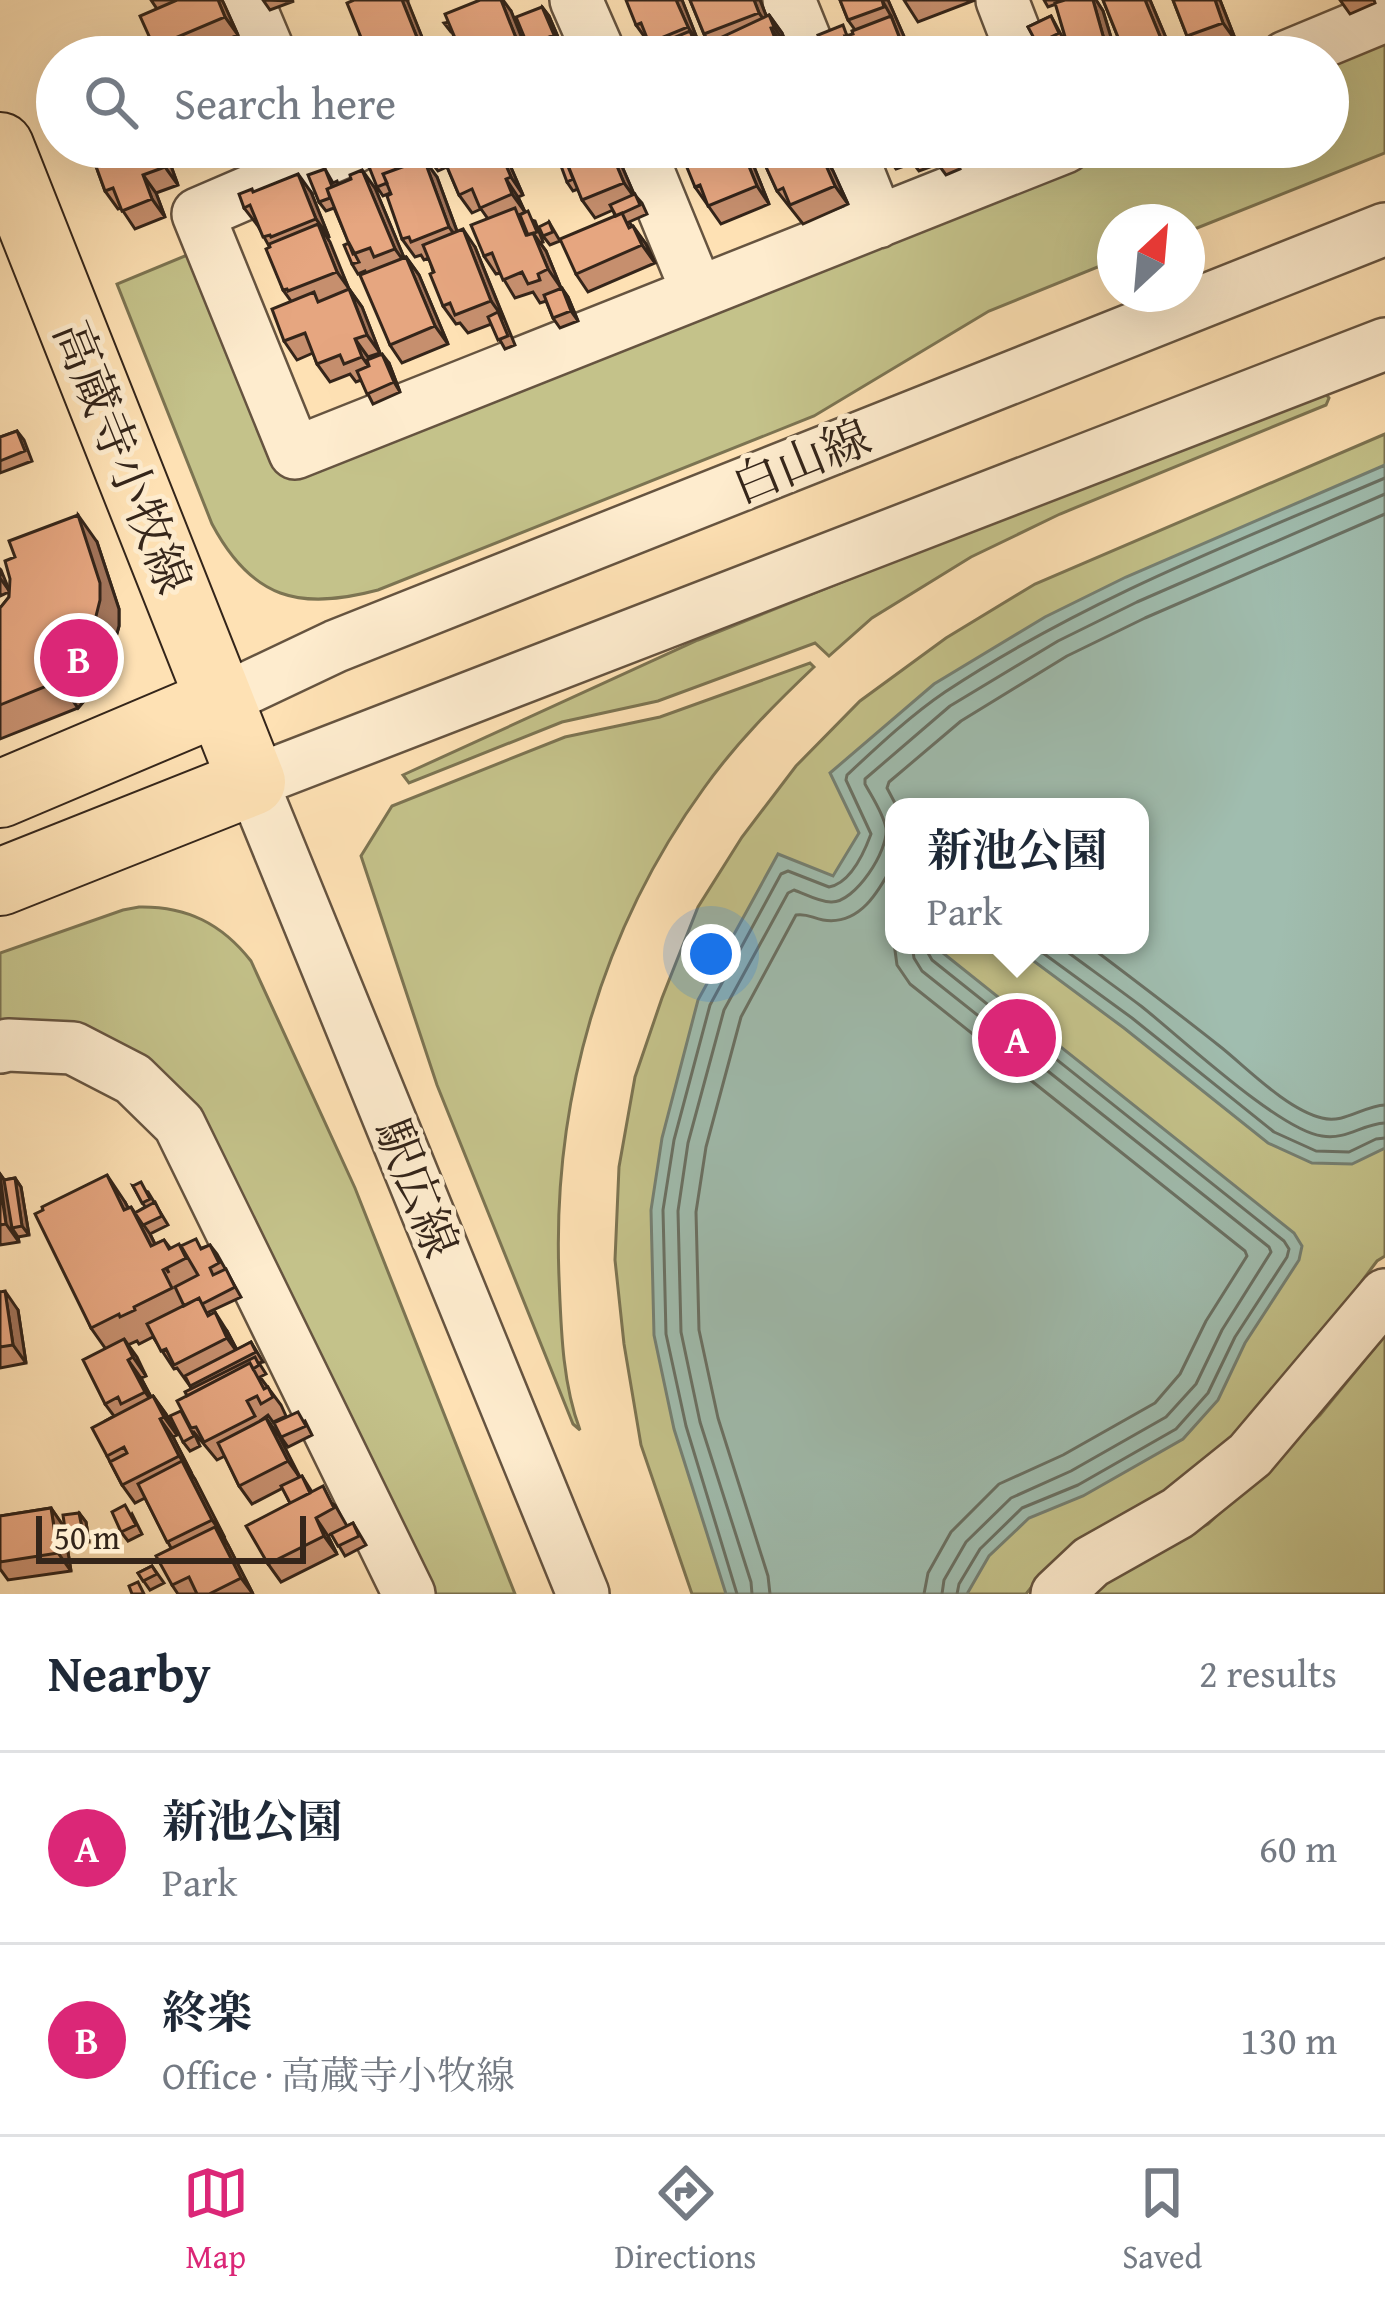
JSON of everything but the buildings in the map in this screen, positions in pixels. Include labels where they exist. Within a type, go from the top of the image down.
[{"type":"main road","name":"高蔵寺小牧線","points":[[4,169],[252,782]]},
{"type":"main road","points":[[0,794],[220,701]]},
{"type":"main road","points":[[0,882],[252,782]]},
{"type":"street","points":[[247,0],[262,36]]},
{"type":"street","points":[[576,0],[589,36]]},
{"type":"street","points":[[788,0],[803,36]]},
{"type":"street","points":[[1002,0],[1016,36]]},
{"type":"street","points":[[1337,36],[1385,16]]},
{"type":"street","points":[[293,168],[198,214],[295,453],[1012,168]]},
{"type":"street","points":[[647,168],[698,291]]},
{"type":"street","points":[[856,168],[878,222]]},
{"type":"street","name":"白山線","points":[[220,701],[336,646],[1385,229]]},
{"type":"street","name":"白山線","points":[[252,782],[1385,344]]},
{"type":"street","name":"駅広線","points":[[252,782],[583,1594]]},
{"type":"street","points":[[0,1047],[74,1048],[134,1079],[179,1124],[409,1594]]},
{"type":"street","points":[[1058,1594],[1091,1562],[1178,1514],[1250,1455],[1385,1295]]},
{"type":"shaded area","points":[[1385,37],[1385,153],[1349,167],[1349,52]]},
{"type":"shaded area","points":[[1058,168],[1347,168],[1205,225],[1205,204],[1097,204],[1097,267],[989,311],[814,416],[378,590],[324,599],[280,593],[244,569],[227,549],[212,524],[117,284],[192,253],[296,473]]},
{"type":"shaded area","points":[[1325,393],[1326,405],[1060,514],[971,557],[872,618],[829,656],[815,643],[658,701],[562,722],[409,783],[403,775],[698,640]]},
{"type":"shaded area","points":[[1385,434],[1385,1256],[1251,1421],[1176,1484],[1041,1575],[1026,1594],[692,1594],[641,1445],[624,1344],[615,1260],[619,1167],[635,1077],[698,907],[742,837],[796,766],[860,701],[946,638],[1035,584]]},
{"type":"shaded area","points":[[810,663],[814,667],[716,771],[668,843],[611,959],[590,1020],[564,1147],[559,1212],[564,1354],[580,1430],[573,1424],[437,1085],[361,856],[392,806],[565,737],[660,717]]},
{"type":"shaded area","points":[[139,907],[173,910],[202,920],[228,937],[251,961],[355,1188],[515,1594],[428,1594],[185,1115],[0,1030],[0,953]]},
{"type":"shaded area","points":[[1385,1335],[1385,1594],[1093,1594],[1113,1574],[1208,1524],[1320,1415]]},
{"type":"water","points":[[1385,465],[1385,1148],[1352,1164],[1312,1163],[1268,1143],[1024,954],[1149,954],[1149,798],[885,798],[885,954],[944,954],[1294,1233],[1302,1246],[1299,1260],[1245,1343],[1218,1400],[1183,1439],[1083,1496],[1029,1518],[989,1556],[967,1594],[726,1594],[674,1429],[654,1335],[651,1210],[662,1138],[698,1000],[778,854],[833,876],[859,833],[830,773],[934,684],[1045,617]]},
{"type":"place","name":"終楽","points":[[79,658]]},
{"type":"place","name":"新池公園","points":[[1017,1038]]}]
